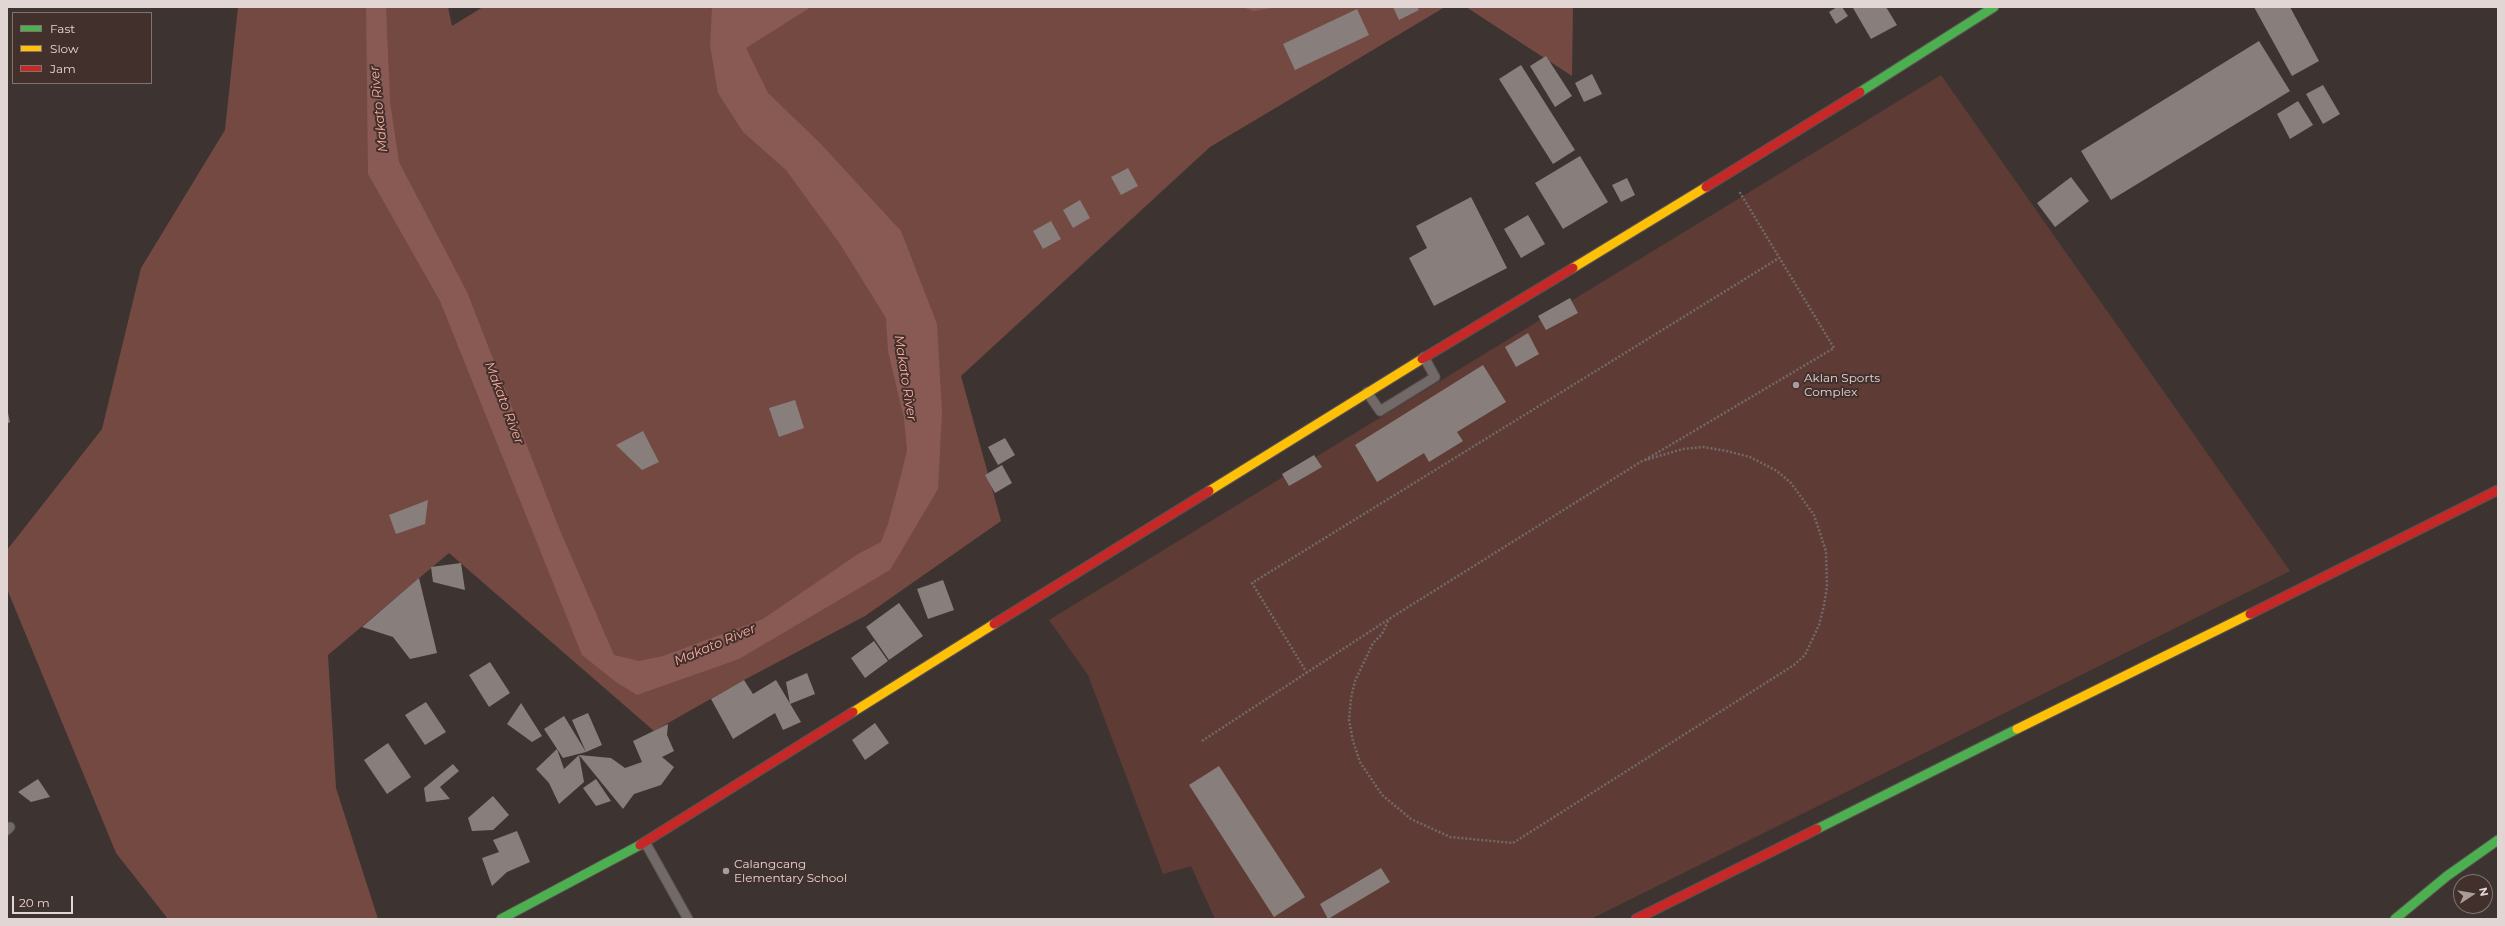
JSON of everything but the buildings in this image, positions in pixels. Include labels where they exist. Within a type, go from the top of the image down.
[{"type":"street","points":[[501,919],[645,842],[1367,392],[1832,110],[1994,7]]},
{"type":"street","points":[[1636,919],[2498,490]]},
{"type":"street","points":[[2395,919],[2448,876],[2498,840]]},
{"type":"lane","points":[[1367,392],[1380,411],[1435,377],[1424,357]]},
{"type":"lane","points":[[645,842],[688,919]]},
{"type":"path","points":[[1202,741],[1389,619],[1642,461],[1834,348],[1738,189]]},
{"type":"path","points":[[1307,673],[1252,583],[1779,258]]},
{"type":"path","points":[[1389,619],[1382,634],[1373,643],[1355,681],[1351,698],[1349,720],[1353,741],[1360,762],[1382,795],[1411,819],[1450,837],[1513,843],[1794,665],[1805,655],[1819,625],[1827,587],[1826,551],[1814,515],[1791,483],[1777,471],[1750,457],[1703,447],[1683,449],[1642,461]]},
{"type":"shaded area","points":[[238,7],[448,7],[452,26],[483,7],[1445,7],[1210,147],[961,376],[1001,521],[865,616],[744,680],[654,731],[449,553],[328,655],[336,788],[378,919],[168,919],[116,853],[7,589],[7,550],[102,429],[141,268],[225,130]]},
{"type":"shaded area","points":[[1466,7],[1573,7],[1572,76]]},
{"type":"shaded area","name":"Aklan Sports Complex","points":[[1941,75],[2290,571],[1591,919],[1215,919],[1191,866],[1163,874],[1088,675],[1049,620]]},
{"type":"water","name":"Makato River","points":[[366,7],[386,7],[390,102],[399,162],[467,292],[559,528],[614,655],[639,661],[663,656],[763,619],[858,554],[881,542],[888,524],[901,475],[907,450],[904,418],[888,351],[886,318],[840,244],[786,170],[743,132],[718,93],[710,45],[712,8],[811,7],[746,48],[768,93],[820,143],[901,231],[937,324],[942,412],[938,489],[890,570],[739,659],[637,695],[616,682],[582,655],[440,301],[368,174]]},
{"type":"water","points":[[1242,7],[1278,7],[1254,11]]},
{"type":"traffic: fast","points":[[1860,92],[1994,7]]},
{"type":"traffic: fast","points":[[1817,829],[2017,729]]},
{"type":"traffic: fast","points":[[2395,919],[2447,876],[2498,840]]},
{"type":"traffic: fast","points":[[501,919],[640,845]]},
{"type":"traffic: slow","points":[[1573,268],[1706,187]]},
{"type":"traffic: slow","points":[[1209,491],[1422,359]]},
{"type":"traffic: slow","points":[[2017,729],[2250,614]]},
{"type":"traffic: slow","points":[[853,712],[994,624]]},
{"type":"traffic: jam","points":[[1706,187],[1860,92]]},
{"type":"traffic: jam","points":[[1422,359],[1573,268]]},
{"type":"traffic: jam","points":[[2250,614],[2498,490]]},
{"type":"traffic: jam","points":[[994,624],[1209,491]]},
{"type":"traffic: jam","points":[[640,845],[853,712]]},
{"type":"traffic: jam","points":[[1636,919],[1817,829]]},
{"type":"place","name":"Aklan Sports Complex","points":[[1796,385]]},
{"type":"place","name":"Calangcang Elementary School","points":[[726,871]]}]
